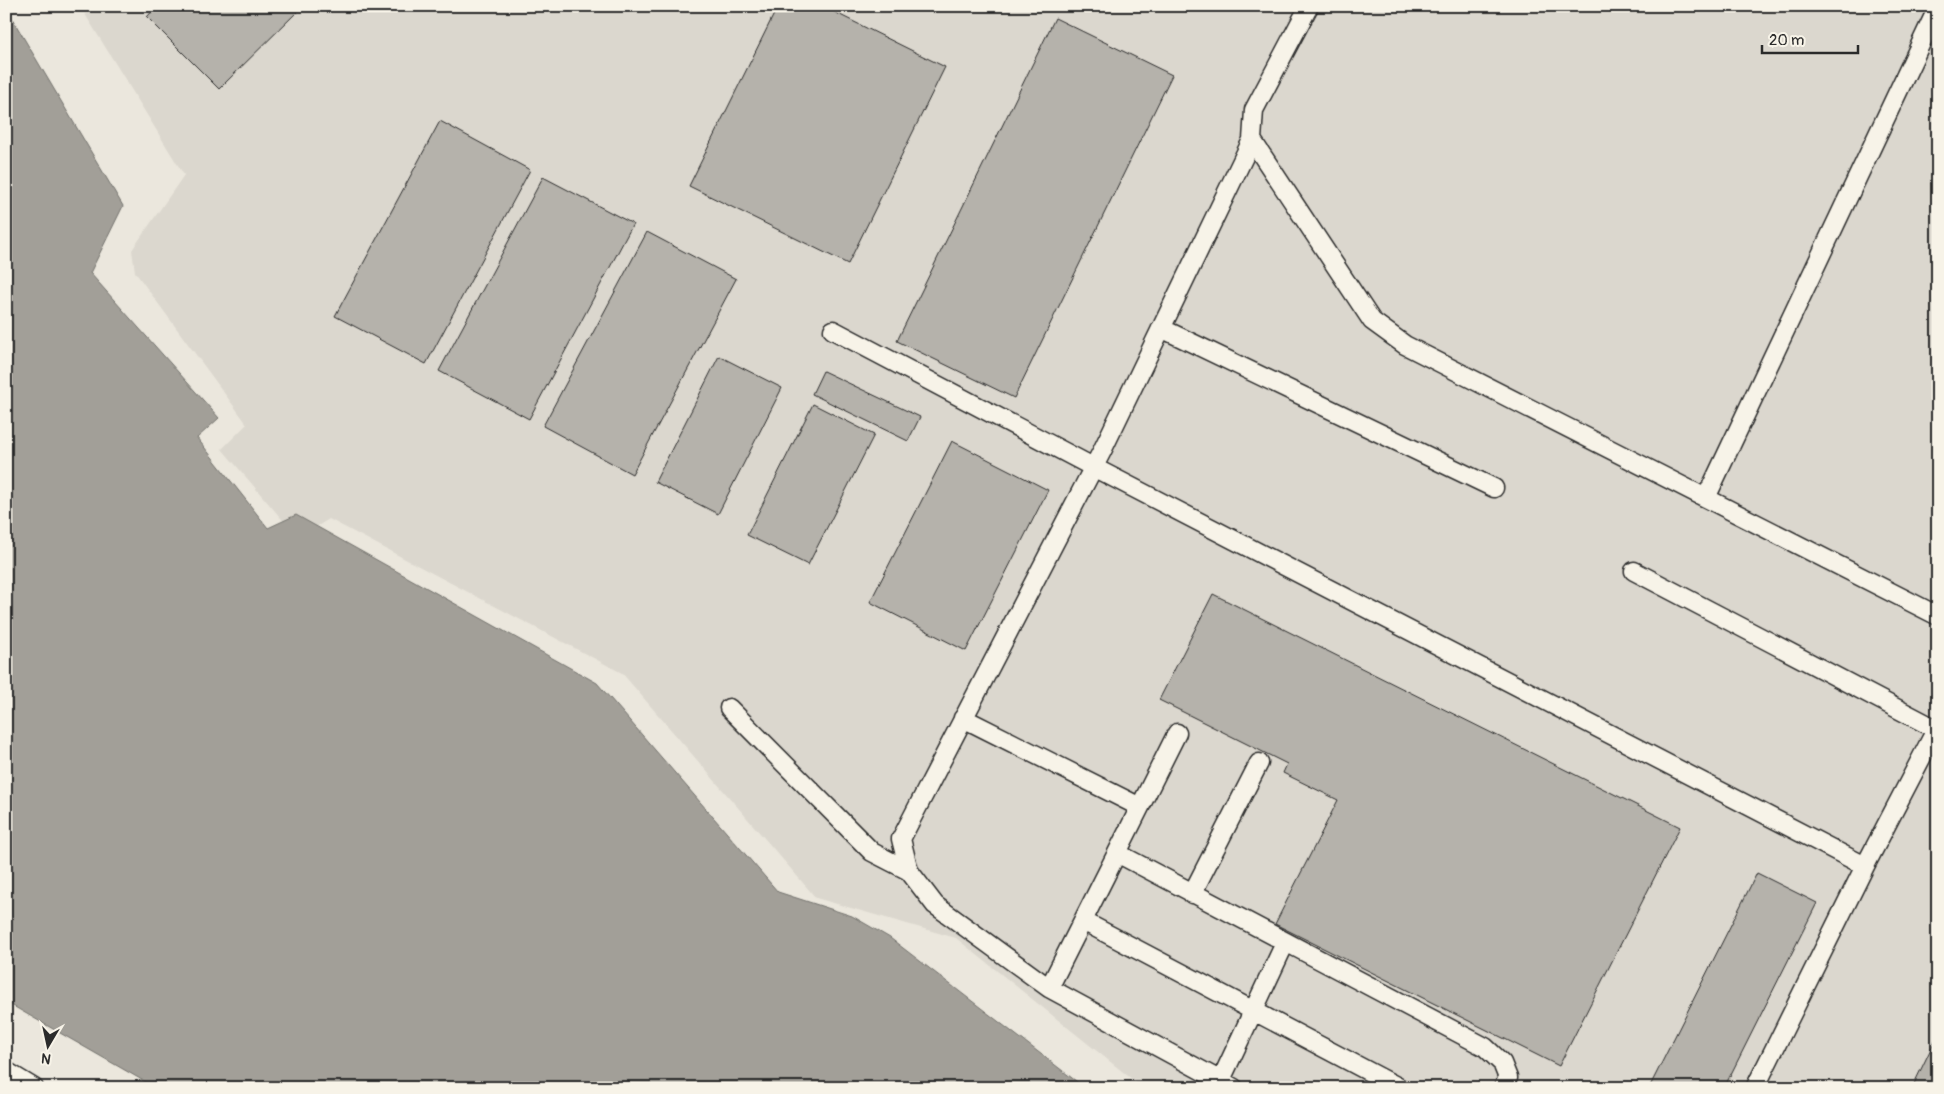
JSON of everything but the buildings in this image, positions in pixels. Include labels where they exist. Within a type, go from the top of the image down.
[{"type":"lane","points":[[1285,942],[1253,1011],[1227,1084],[1049,988],[935,905],[909,871],[902,839],[1093,467],[1161,328],[1252,140],[1254,110],[1309,6]]},
{"type":"lane","points":[[1706,498],[1938,7]]},
{"type":"lane","points":[[1252,140],[1372,321],[1405,345],[1938,616]]},
{"type":"lane","points":[[1161,328],[1494,488]]},
{"type":"lane","points":[[833,330],[1093,467],[1865,866]]},
{"type":"lane","points":[[1634,571],[1937,728],[1865,866],[1755,1088]]},
{"type":"lane","points":[[729,708],[872,852],[909,871]]},
{"type":"lane","points":[[964,718],[1140,807]]},
{"type":"lane","points":[[1049,988],[1177,733]]},
{"type":"lane","points":[[1192,894],[1259,763]]},
{"type":"lane","points":[[1117,853],[1485,1047],[1502,1062],[1508,1078],[1503,1088]]},
{"type":"lane","points":[[1082,921],[1400,1088]]},
{"type":"lane","points":[[6,1070],[34,1088]]},
{"type":"shaded area","points":[[80,6],[1938,6],[1938,1088],[1143,1088],[956,938],[816,898],[622,673],[329,519],[298,538],[222,449],[247,424],[135,272],[132,250],[184,175]]},
{"type":"shaded area","points":[[6,8],[123,206],[90,273],[219,418],[197,438],[268,528],[296,515],[597,683],[778,892],[852,916],[890,938],[1085,1088],[156,1088],[6,1002]]}]
